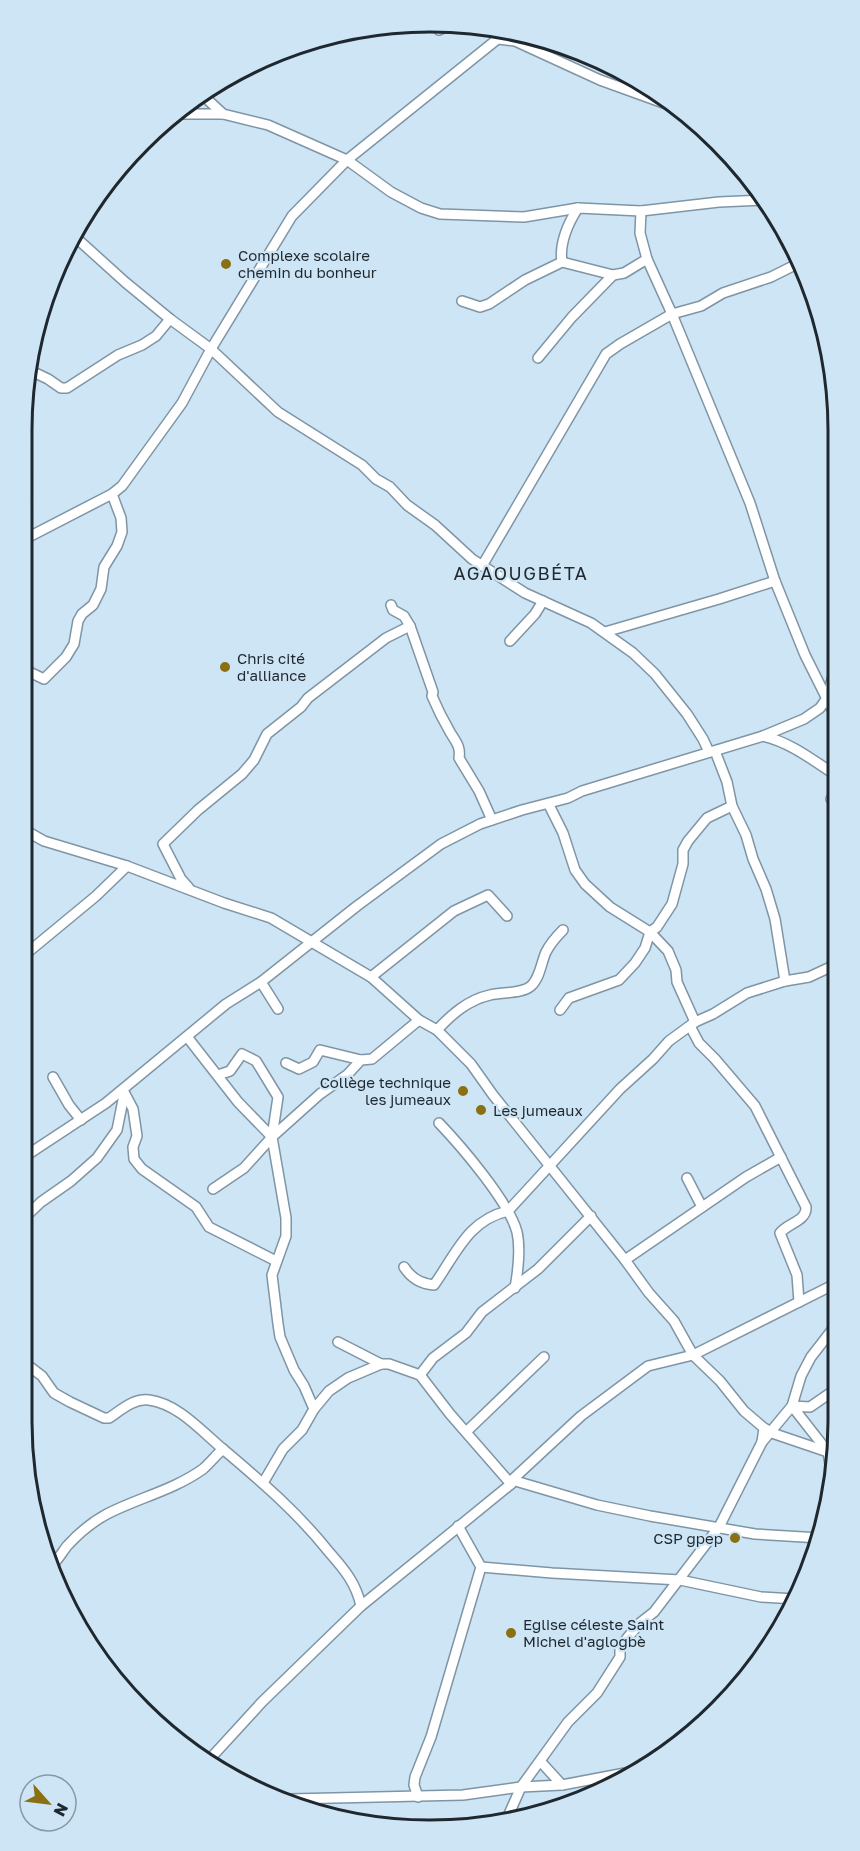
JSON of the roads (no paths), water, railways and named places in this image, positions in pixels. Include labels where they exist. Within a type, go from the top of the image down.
[{"type":"street","points":[[32,535],[112,494],[122,486],[182,403],[211,349],[292,216],[347,160],[498,39],[515,41],[600,80],[649,98]]},
{"type":"street","points":[[209,99],[223,114]]},
{"type":"street","points":[[187,114],[223,114],[268,125],[347,160],[391,192],[421,208],[440,214],[524,217],[578,208],[641,211],[755,200]]},
{"type":"street","points":[[562,262],[560,252],[565,235],[578,208]]},
{"type":"street","points":[[641,211],[640,233],[647,259],[750,503],[775,580],[805,655],[827,698]]},
{"type":"street","points":[[80,241],[125,282],[211,349],[278,412],[362,465],[482,566],[515,588],[579,617],[605,632],[633,653],[655,674],[687,714],[712,752],[727,782],[732,806],[746,835],[775,919],[785,981]]},
{"type":"street","points":[[462,301],[480,307],[489,304],[525,280],[562,262],[613,275],[624,273],[647,259]]},
{"type":"street","points":[[482,566],[606,354],[672,314],[701,306],[723,293],[771,277],[793,266]]},
{"type":"street","points":[[538,358],[572,317],[613,275]]},
{"type":"street","points":[[36,373],[61,388],[67,388],[118,355],[156,336],[170,319]]},
{"type":"street","points":[[32,673],[44,679],[66,657],[74,644],[78,621],[82,614],[93,605],[101,589],[104,567],[123,532],[121,518],[112,494]]},
{"type":"street","points":[[605,632],[775,580]]},
{"type":"street","points":[[510,641],[535,614],[543,601]]},
{"type":"street","points":[[391,605],[393,610],[404,616],[410,626],[433,692],[432,696],[458,744],[459,758],[479,791],[492,820]]},
{"type":"street","points":[[191,890],[181,879],[164,844],[198,810],[242,774],[254,760],[267,734],[301,707],[308,698],[386,638],[410,626]]},
{"type":"street","points":[[32,1152],[123,1093],[226,1004],[261,982],[357,906],[441,844],[492,820],[522,810],[549,805],[582,791],[764,736],[804,719],[820,708],[828,694]]},
{"type":"street","points":[[764,736],[799,751],[828,770]]},
{"type":"street","points":[[549,805],[563,833],[575,870],[585,884],[610,907],[650,932],[668,951],[699,1043],[754,1106],[781,1157],[806,1207],[803,1217],[782,1229],[780,1233],[797,1275],[799,1302]]},
{"type":"street","points":[[560,1010],[569,998],[619,980],[645,948],[650,932],[657,927],[672,904],[683,864],[683,850],[688,842],[707,818],[732,806]]},
{"type":"street","points":[[32,834],[44,840],[127,866],[224,903],[271,918],[370,977],[419,1020],[437,1030],[471,1064],[649,1293],[674,1321],[693,1355],[720,1381],[744,1411],[766,1430],[827,1451]]},
{"type":"street","points":[[32,839],[44,840]]},
{"type":"street","points":[[32,949],[96,896],[127,866]]},
{"type":"street","points":[[370,977],[454,911],[488,895],[507,916]]},
{"type":"street","points":[[437,1030],[451,1015],[472,1002],[488,995],[523,990],[531,986],[549,947],[562,930]]},
{"type":"street","points":[[404,1267],[421,1283],[434,1285],[470,1232],[484,1219],[508,1211],[620,1089],[669,1041],[692,1024],[747,993],[785,981],[809,977],[828,968]]},
{"type":"street","points":[[261,982],[278,1009]]},
{"type":"street","points":[[286,1063],[299,1069],[313,1062],[320,1050],[361,1060],[372,1059],[419,1020]]},
{"type":"street","points":[[188,1038],[238,1102],[272,1137]]},
{"type":"street","points":[[218,1075],[230,1071],[242,1054],[256,1061],[278,1097],[272,1137],[286,1218],[286,1236],[272,1275],[272,1284],[280,1336],[314,1409]]},
{"type":"street","points":[[213,1189],[244,1168],[272,1137],[320,1094],[347,1075],[361,1060]]},
{"type":"street","points":[[53,1077],[69,1105],[81,1120]]},
{"type":"street","points":[[32,1211],[97,1158],[117,1130],[123,1093]]},
{"type":"street","points":[[123,1093],[134,1109],[138,1136],[133,1147],[134,1158],[142,1169],[196,1207],[209,1227],[276,1262]]},
{"type":"street","points":[[439,1123],[459,1144],[508,1211],[517,1233],[518,1268],[515,1288]]},
{"type":"street","points":[[625,1260],[746,1177],[781,1157]]},
{"type":"street","points":[[687,1178],[702,1207]]},
{"type":"street","points":[[420,1375],[433,1358],[466,1333],[482,1312],[538,1269],[591,1216]]},
{"type":"street","points":[[214,1755],[262,1702],[361,1606],[511,1482],[581,1416],[648,1366],[693,1355],[828,1287]]},
{"type":"street","points":[[510,1811],[521,1787],[568,1722],[590,1700],[614,1668],[620,1657],[620,1647],[628,1636],[654,1612],[719,1527],[766,1430],[792,1406],[801,1376],[811,1357],[828,1335]]},
{"type":"street","points":[[338,1342],[381,1364]]},
{"type":"street","points":[[466,1432],[544,1357]]},
{"type":"street","points":[[263,1483],[283,1449],[302,1430],[314,1409],[329,1391],[348,1378],[381,1364],[389,1364],[420,1375],[466,1432],[511,1482],[597,1505],[755,1534],[811,1537]]},
{"type":"street","points":[[32,1368],[42,1376],[54,1393],[104,1418],[109,1418],[136,1401],[144,1399],[160,1402],[184,1416],[302,1519],[345,1570],[358,1590],[361,1606]]},
{"type":"street","points":[[792,1406],[810,1407],[828,1395]]},
{"type":"street","points":[[792,1406],[828,1448]]},
{"type":"street","points":[[57,1560],[68,1545],[87,1527],[119,1508],[191,1476],[204,1468],[223,1449]]},
{"type":"street","points":[[418,1797],[414,1785],[415,1777],[431,1737],[481,1566],[458,1526]]},
{"type":"street","points":[[481,1566],[552,1573],[680,1580],[761,1597],[786,1598]]},
{"type":"street","points":[[541,1762],[562,1785]]},
{"type":"street","points":[[307,1800],[463,1795],[521,1787],[562,1785],[610,1776]]},
{"type":"place","name":"Complexe scolaire chemin du bonheur","points":[[226,264]]},
{"type":"place","name":"Chris cité d'alliance","points":[[225,667]]},
{"type":"place","name":"Collège technique les jumeaux","points":[[463,1091]]},
{"type":"place","name":"Les jumeaux","points":[[481,1110]]},
{"type":"place","name":"CSP gpep","points":[[735,1538]]},
{"type":"place","name":"Eglise céleste Saint Michel d'aglogbè","points":[[511,1633]]},
{"type":"district","name":"AGAOUGBÉTA","points":[[521,573]]}]
